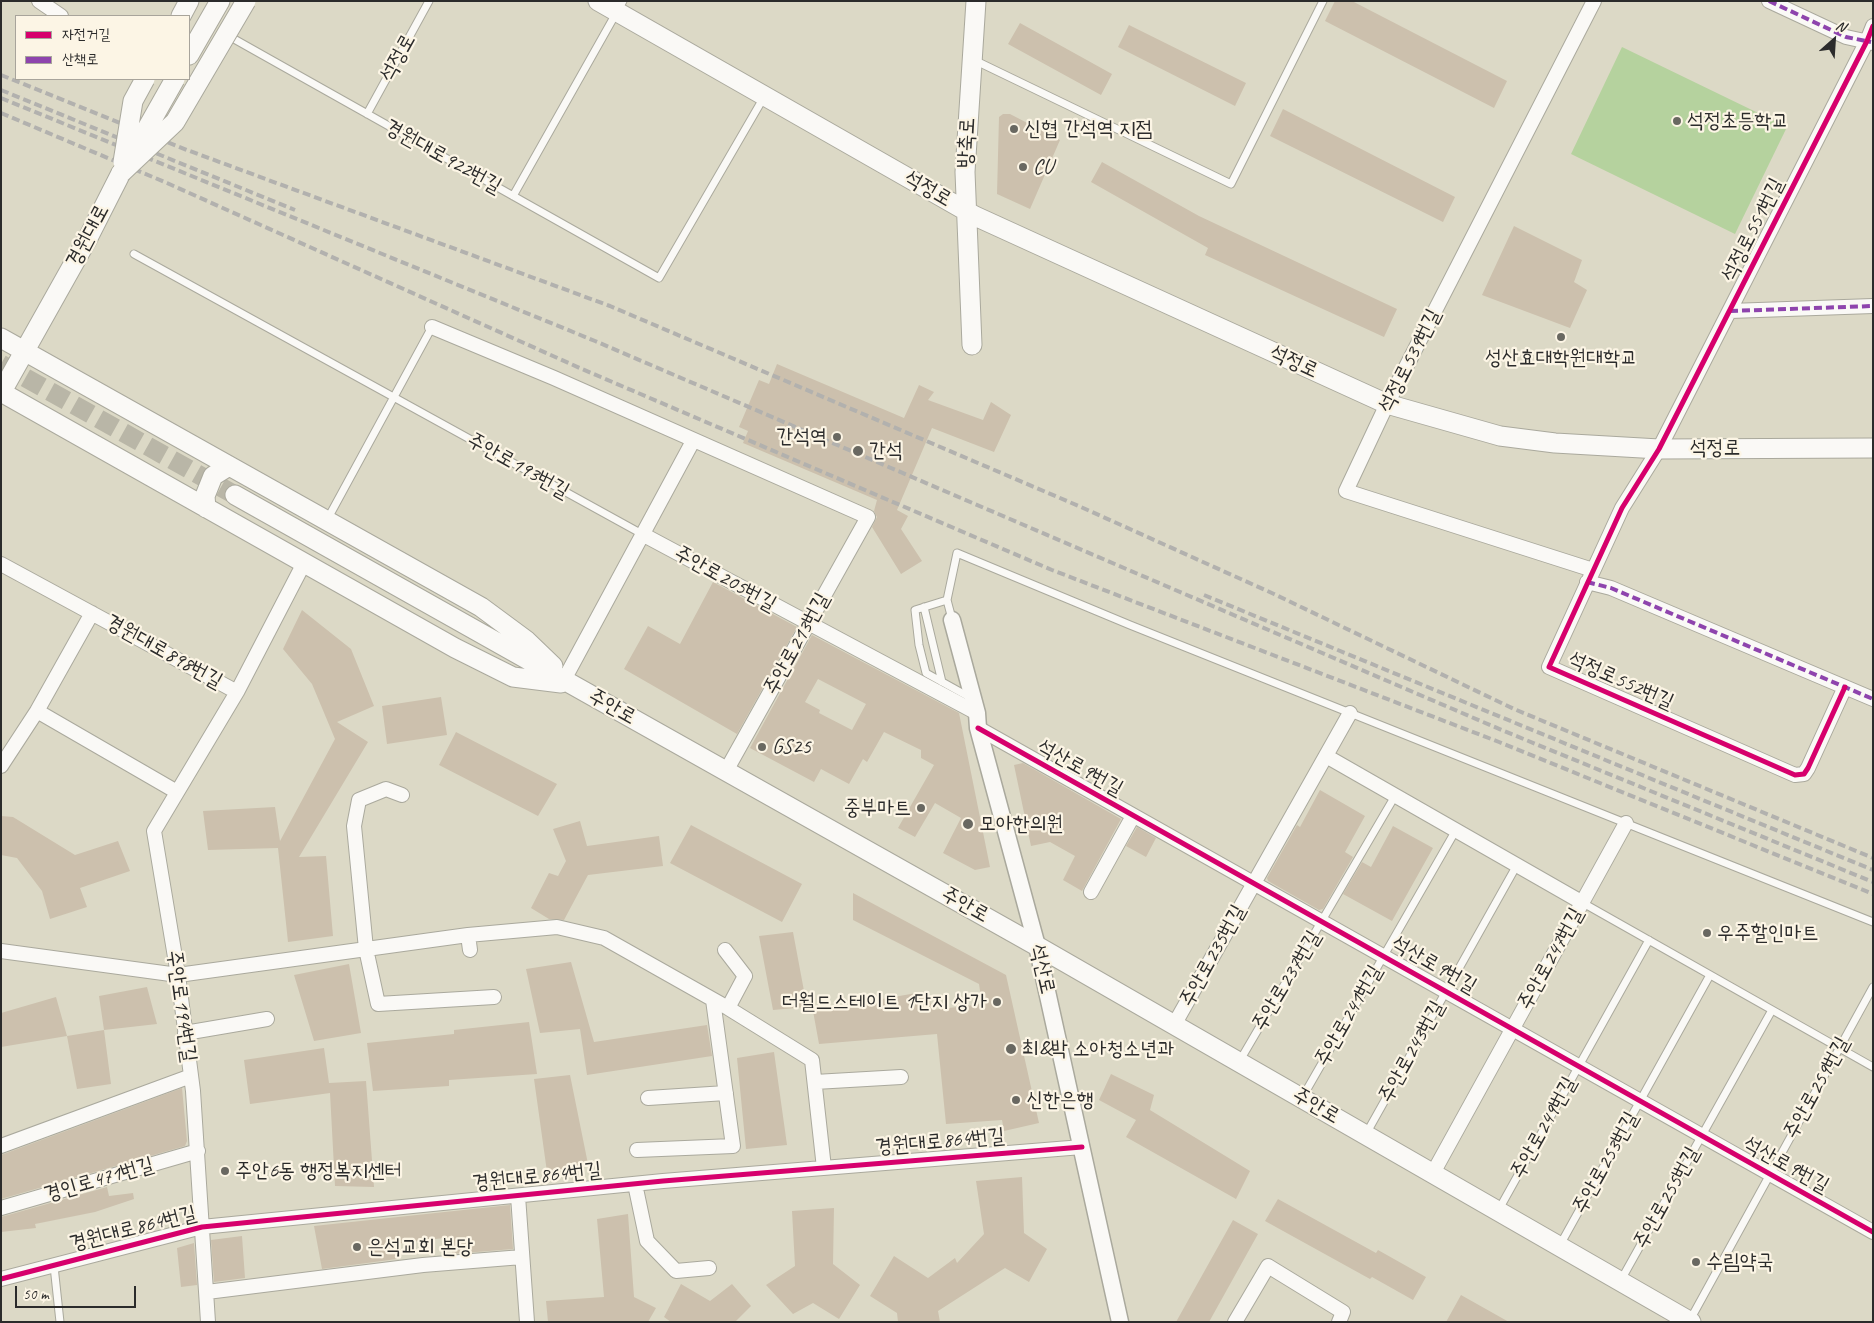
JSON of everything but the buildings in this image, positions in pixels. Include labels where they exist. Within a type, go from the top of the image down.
[{"type":"main road","points":[[182,15],[189,1]]},
{"type":"main road","points":[[190,53],[220,1]]},
{"type":"main road","points":[[121,173],[175,122],[246,1]]},
{"type":"main road","name":"석정로","points":[[598,1],[620,6],[765,96],[965,210],[1387,404],[1500,436],[1555,443],[1659,448],[1873,448]]},
{"type":"main road","name":"방축로","points":[[972,346],[965,210],[965,172],[976,1]]},
{"type":"main road","points":[[121,173],[133,101],[144,80]]},
{"type":"main road","name":"경원대로","points":[[1,393],[88,238],[121,173],[174,80]]},
{"type":"main road","points":[[1,338],[482,607],[526,640],[568,681]]},
{"type":"main road","points":[[1,393],[455,648],[513,677],[568,681]]},
{"type":"main road","points":[[206,508],[205,496],[213,476],[229,466]]},
{"type":"main road","name":"주안로","points":[[235,495],[1037,946],[1688,1321]]},
{"type":"street","points":[[39,1],[60,15]]},
{"type":"street","name":"석정로539번길","points":[[1590,576],[1346,491],[1387,404],[1594,1]]},
{"type":"street","points":[[1769,1],[1846,37],[1870,42]]},
{"type":"street","name":"석정로551번길","points":[[1659,448],[1870,42],[1873,26]]},
{"type":"street","points":[[1730,311],[1873,306]]},
{"type":"street","points":[[432,328],[693,440],[642,534],[568,681]]},
{"type":"street","name":"주안로213번길","points":[[693,440],[868,517],[726,771]]},
{"type":"street","name":"석정로552번길","points":[[1659,448],[1622,508],[1549,667],[1795,775],[1804,774],[1808,768],[1845,687]]},
{"type":"street","name":"주안로205번길","points":[[642,534],[976,714]]},
{"type":"street","name":"주안로194번길","points":[[208,1322],[198,1151],[191,1076],[178,975],[154,831],[237,692],[304,563]]},
{"type":"street","name":"경원대로898번길","points":[[1,564],[237,692]]},
{"type":"street","points":[[1590,576],[1620,592],[1873,699]]},
{"type":"street","name":"경원대로898번길","points":[[1,766],[38,711],[92,613]]},
{"type":"street","name":"석산로","points":[[952,620],[1037,946],[1120,1322]]},
{"type":"street","points":[[38,711],[177,792]]},
{"type":"street","name":"주안로235번길","points":[[1174,1025],[1350,713]]},
{"type":"street","name":"석산로9번길","points":[[976,714],[1133,816],[1873,1232]]},
{"type":"street","points":[[1326,756],[1582,903]]},
{"type":"street","points":[[402,796],[386,789],[359,800],[354,826],[366,949],[378,1004],[494,997]]},
{"type":"street","name":"석산로9번길","points":[[1091,892],[1133,816]]},
{"type":"street","name":"주안로247번길","points":[[1433,1173],[1626,824]]},
{"type":"street","points":[[1,951],[178,975],[468,935],[558,927],[604,938],[728,1008],[812,1060],[824,1168]]},
{"type":"street","points":[[468,935],[470,950]]},
{"type":"street","points":[[725,950],[745,976],[728,1008]]},
{"type":"street","points":[[637,1150],[733,1146],[713,1000]]},
{"type":"street","points":[[185,1033],[267,1019]]},
{"type":"street","points":[[1,1146],[191,1076]]},
{"type":"street","points":[[814,1082],[901,1077]]},
{"type":"street","points":[[648,1098],[726,1093]]},
{"type":"street","name":"경원대로864번길","points":[[1,1279],[202,1226],[635,1184],[1082,1147]]},
{"type":"street","name":"경인로471번길","points":[[1,1208],[198,1151]]},
{"type":"street","points":[[635,1184],[647,1240],[676,1271],[709,1268]]},
{"type":"street","points":[[518,1196],[528,1322]]},
{"type":"street","points":[[207,1292],[423,1265],[522,1257]]},
{"type":"street","points":[[1235,1322],[1268,1266],[1343,1312],[1339,1322]]},
{"type":"lane","name":"석정로","points":[[367,114],[429,1]]},
{"type":"lane","points":[[972,58],[1232,184],[1323,1]]},
{"type":"lane","points":[[513,196],[620,6]]},
{"type":"lane","name":"경원대로922번길","points":[[227,35],[659,278],[765,96]]},
{"type":"lane","points":[[134,254],[394,397]]},
{"type":"lane","points":[[327,520],[432,328]]},
{"type":"lane","name":"주안로193번길","points":[[394,397],[642,534]]},
{"type":"lane","points":[[952,620],[947,600],[957,552],[1350,713],[1873,922]]},
{"type":"lane","points":[[947,600],[915,610],[926,673],[942,682],[976,714]]},
{"type":"lane","points":[[924,608],[942,682]]},
{"type":"lane","name":"주안로237번길","points":[[1239,1062],[1395,796]]},
{"type":"lane","name":"주안로241번길","points":[[1302,1098],[1456,830]]},
{"type":"lane","name":"주안로243번길","points":[[1365,1135],[1517,865]]},
{"type":"lane","points":[[1582,903],[1873,1067]]},
{"type":"lane","name":"주안로249번길","points":[[1498,1211],[1649,940]]},
{"type":"lane","name":"주안로253번길","points":[[1559,1246],[1710,975]]},
{"type":"lane","name":"주안로259번길","points":[[1688,1321],[1873,987]]},
{"type":"lane","name":"주안로255번길","points":[[1621,1281],[1772,1010]]},
{"type":"lane","points":[[54,1266],[60,1322]]},
{"type":"green space","points":[[1622,47],[1787,127],[1735,234],[1571,154]]},
{"type":"tunnel","points":[[1,364],[235,495]]},
{"type":"railway","points":[[1,75],[187,150],[610,306],[1081,507],[1274,594],[1514,709],[1873,858]]},
{"type":"railway","points":[[1,90],[295,210]]},
{"type":"railway","points":[[1,98],[595,341],[1504,731],[1873,882]]},
{"type":"railway","points":[[1,113],[167,183],[582,369],[1052,570],[1499,742],[1873,894]]},
{"type":"railway","points":[[1204,595],[1873,870]]},
{"type":"marked path","points":[[1769,1],[1846,37],[1871,42]]},
{"type":"marked path","points":[[1730,311],[1873,306]]},
{"type":"marked path","points":[[1587,582],[1611,588],[1873,699]]},
{"type":"cycle path","points":[[1845,687],[1808,768],[1804,774],[1795,775],[1549,667],[1622,508],[1659,449],[1873,26]]},
{"type":"cycle path","points":[[978,728],[1873,1232]]},
{"type":"cycle path","points":[[1,1279],[202,1227],[663,1181],[1082,1147]]},
{"type":"place","name":"석정초등학교","points":[[1677,121]]},
{"type":"place","name":"신협 간석역 지점","points":[[1014,129]]},
{"type":"place","name":"CU","points":[[1023,167]]},
{"type":"place","name":"성산효대학원대학교","points":[[1561,337]]},
{"type":"place","name":"간석역","points":[[837,437]]},
{"type":"place","name":"간석","points":[[858,451]]},
{"type":"place","name":"GS25","points":[[762,747]]},
{"type":"place","name":"중부마트","points":[[921,808]]},
{"type":"place","name":"모아한의원","points":[[968,824]]},
{"type":"place","name":"우주할인마트","points":[[1707,933]]},
{"type":"place","name":"더월드스테이트 1단지 상가","points":[[997,1002]]},
{"type":"place","name":"최&박 소아청소년과","points":[[1011,1049]]},
{"type":"place","name":"신한은행","points":[[1016,1100]]},
{"type":"place","name":"주안6동 행정복지센터","points":[[225,1171]]},
{"type":"place","name":"은석교회 본당","points":[[357,1247]]},
{"type":"place","name":"수림약국","points":[[1696,1262]]}]
